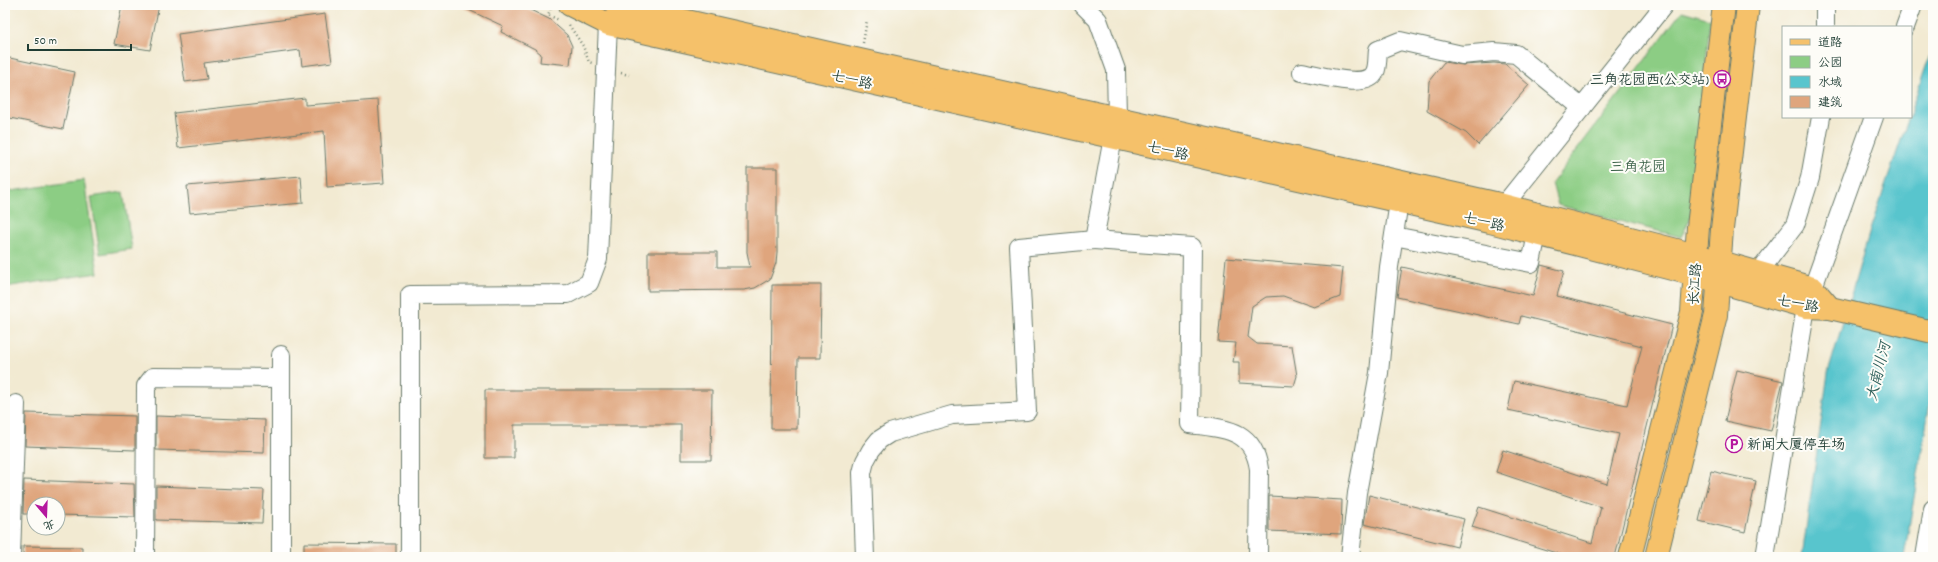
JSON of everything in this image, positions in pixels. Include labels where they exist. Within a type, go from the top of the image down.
[{"type":"main road","name":"七一路","points":[[570,5],[623,11],[860,59],[1399,202],[1537,234],[1695,265]]},
{"type":"main road","name":"长江路","points":[[1630,557],[1692,312],[1695,265],[1724,5]]},
{"type":"main road","name":"长江路","points":[[1656,557],[1716,315],[1722,229],[1748,5]]},
{"type":"main road","name":"七一路","points":[[623,11],[1115,127],[1504,205],[1695,265],[1809,297]]},
{"type":"main road","name":"七一路","points":[[1719,272],[1758,273],[1830,308],[1933,332]]},
{"type":"street","points":[[1083,5],[1098,20],[1116,70],[1115,127],[1094,240]]},
{"type":"street","points":[[1490,222],[1664,5]]},
{"type":"street","points":[[1825,5],[1825,26]]},
{"type":"street","points":[[1905,26],[1913,5]]},
{"type":"street","points":[[410,557],[410,295],[568,294],[588,283],[598,259],[606,68],[623,11]]},
{"type":"street","points":[[1302,72],[1359,82],[1371,78],[1375,72],[1378,50],[1400,41],[1462,55],[1494,52],[1516,54],[1582,108]]},
{"type":"street","points":[[1758,273],[1795,225],[1810,178],[1821,118]]},
{"type":"street","points":[[1765,557],[1809,297],[1874,118]]},
{"type":"street","points":[[1350,557],[1357,493],[1379,373],[1399,202]]},
{"type":"street","points":[[1394,236],[1531,263],[1537,234]]},
{"type":"street","points":[[865,557],[862,473],[865,461],[871,450],[879,440],[890,433],[952,415],[1027,411],[1020,247],[1094,240],[1192,247],[1190,424],[1230,430],[1242,436],[1251,445],[1257,456],[1259,469],[1258,557]]},
{"type":"street","points":[[281,355],[281,557]]},
{"type":"street","points":[[145,557],[146,386],[153,377],[281,378]]},
{"type":"street","points":[[11,557],[16,404]]},
{"type":"street","points":[[1925,557],[1933,509]]},
{"type":"path","points":[[552,5],[548,15],[570,25],[583,46],[589,62],[629,75]]},
{"type":"path","points":[[860,59],[868,20]]},
{"type":"green space","name":"三角花园","points":[[1682,11],[1710,19],[1691,217],[1681,237],[1558,205],[1552,183]]},
{"type":"green space","points":[[84,180],[98,273],[5,287],[5,192]]},
{"type":"green space","points":[[123,192],[132,249],[100,254],[91,197]]},
{"type":"water","name":"大南川河","points":[[1933,46],[1933,385],[1904,557],[1802,557],[1828,373],[1871,227],[1909,118],[1912,118],[1912,107]]},
{"type":"building","points":[[122,5],[159,5],[150,50],[114,44]]},
{"type":"building","points":[[458,5],[520,5],[549,19],[567,35],[572,46],[570,65],[540,62],[541,54],[535,49],[501,32],[503,26]]},
{"type":"building","points":[[325,14],[332,62],[302,66],[300,50],[204,63],[207,79],[185,82],[178,34]]},
{"type":"building","points":[[5,57],[75,72],[63,129],[5,117]]},
{"type":"building","points":[[1444,62],[1463,65],[1494,63],[1505,64],[1529,85],[1478,145],[1466,133],[1427,111],[1429,81]]},
{"type":"building","points":[[305,98],[305,105],[378,100],[384,183],[327,187],[324,131],[178,148],[174,113]]},
{"type":"building","points":[[747,168],[777,168],[777,252],[776,263],[770,279],[755,288],[744,290],[648,291],[648,252],[717,252],[717,267],[750,267],[747,252]]},
{"type":"building","points":[[301,176],[303,203],[190,213],[187,186]]},
{"type":"building","points":[[1226,258],[1343,268],[1340,297],[1314,307],[1283,296],[1266,297],[1252,306],[1248,337],[1257,344],[1292,346],[1297,376],[1294,386],[1239,383],[1239,362],[1233,362],[1236,343],[1218,342]]},
{"type":"building","points":[[1541,265],[1564,271],[1557,296],[1672,325],[1615,557],[1569,557],[1472,527],[1479,507],[1592,543],[1601,507],[1496,472],[1503,450],[1607,484],[1619,434],[1508,410],[1514,381],[1627,405],[1642,346],[1521,316],[1519,324],[1397,297],[1402,267],[1533,296]]},
{"type":"building","points":[[772,285],[821,285],[820,358],[798,358],[797,429],[771,429]]},
{"type":"building","points":[[1737,370],[1783,381],[1771,431],[1725,421]]},
{"type":"building","points":[[485,390],[712,390],[711,460],[681,460],[681,425],[514,425],[514,458],[485,458]]},
{"type":"building","points":[[26,413],[135,416],[135,450],[25,446]]},
{"type":"building","points":[[156,416],[265,420],[264,453],[156,450]]},
{"type":"building","points":[[1711,471],[1756,481],[1745,532],[1699,521]]},
{"type":"building","points":[[24,480],[134,484],[135,517],[66,515],[66,496],[26,496],[26,514],[23,514]]},
{"type":"building","points":[[156,486],[264,490],[262,523],[156,520]]},
{"type":"building","points":[[1369,495],[1464,519],[1457,547],[1364,524]]},
{"type":"building","points":[[1269,496],[1342,500],[1341,534],[1269,531]]},
{"type":"building","points":[[304,543],[396,544],[396,557],[304,557]]},
{"type":"building","points":[[23,546],[82,547],[82,557],[23,557]]},
{"type":"place","name":"三角花园西(公交站)","points":[[1722,79]]},
{"type":"place","name":"新闻大厦停车场","points":[[1734,444]]}]
